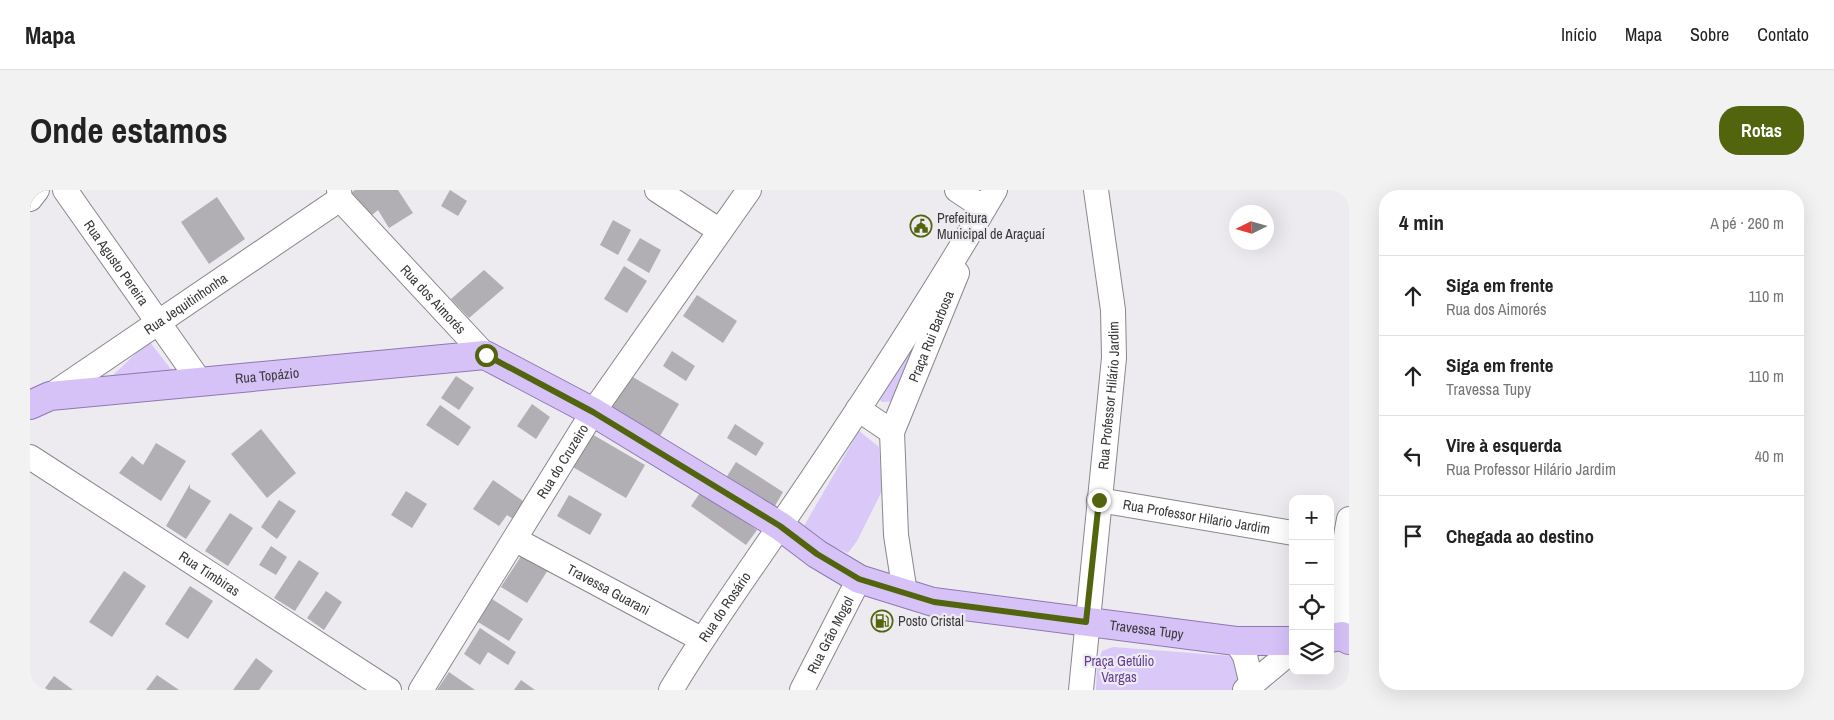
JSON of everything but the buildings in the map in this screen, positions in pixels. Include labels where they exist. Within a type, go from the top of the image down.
[{"type":"main road","name":"Rua Topázio","points":[[40,401],[486,355]]},
{"type":"main road","name":"Rua dos Aimorés","points":[[486,355],[593,412],[780,526]]},
{"type":"main road","name":"Travessa Tupy","points":[[780,526],[817,554],[859,579],[934,602],[1236,641],[1289,641]]},
{"type":"street","points":[[30,199],[37,190]]},
{"type":"street","name":"Rua Agusto Pereira","points":[[65,190],[156,322],[201,383]]},
{"type":"street","points":[[657,190],[720,231]]},
{"type":"street","name":"Rua do Cruzeiro","points":[[420,690],[516,540],[593,412],[749,190]]},
{"type":"street","points":[[957,190],[990,199]]},
{"type":"street","name":"Rua Professor Hilário Jardim","points":[[1081,690],[1086,622],[1114,358],[1112,302],[1096,190]]},
{"type":"street","name":"Rua Jequitinhonha","points":[[40,401],[339,195]]},
{"type":"street","name":"Rua dos Aimorés","points":[[339,195],[486,355]]},
{"type":"street","name":"Praça Rui Barbosa","points":[[780,526],[858,409],[990,199]]},
{"type":"street","name":"Praça Rui Barbosa","points":[[892,432],[954,283],[966,240]]},
{"type":"street","points":[[858,409],[892,432],[896,535],[904,593]]},
{"type":"street","name":"Rua Timbiras","points":[[30,457],[389,690]]},
{"type":"street","name":"Rua Professor Hilario Jardim","points":[[1099,500],[1289,532]]},
{"type":"street","points":[[1340,638],[1337,540],[1349,519]]},
{"type":"street","name":"Rua do Rosário","points":[[672,690],[701,639],[780,526]]},
{"type":"street","name":"Travessa Guarani","points":[[516,540],[701,639]]},
{"type":"street","name":"Rua Grão Mogol","points":[[802,690],[859,579]]},
{"type":"street","points":[[1236,641],[1245,656],[1248,688]]},
{"type":"street","points":[[1248,688],[1289,653]]},
{"type":"green space","points":[[926,323],[896,401],[882,402],[877,396]]},
{"type":"green space","points":[[149,341],[174,373],[108,380]]},
{"type":"green space","points":[[859,431],[879,447],[882,491],[857,541],[848,553],[825,543],[804,526]]},
{"type":"green space","name":"Praça Getúlio Vargas","points":[[1113,647],[1231,656],[1241,665],[1239,690],[1096,690],[1097,665],[1102,651]]},
{"type":"place","name":"Prefeitura Municipal de Araçuaí","points":[[921,226]]},
{"type":"place","name":"Posto Cristal","points":[[882,621]]},
{"type":"route","points":[[486,355],[593,412],[780,526],[817,554],[859,579],[934,602],[1086,622],[1099,500]]}]
